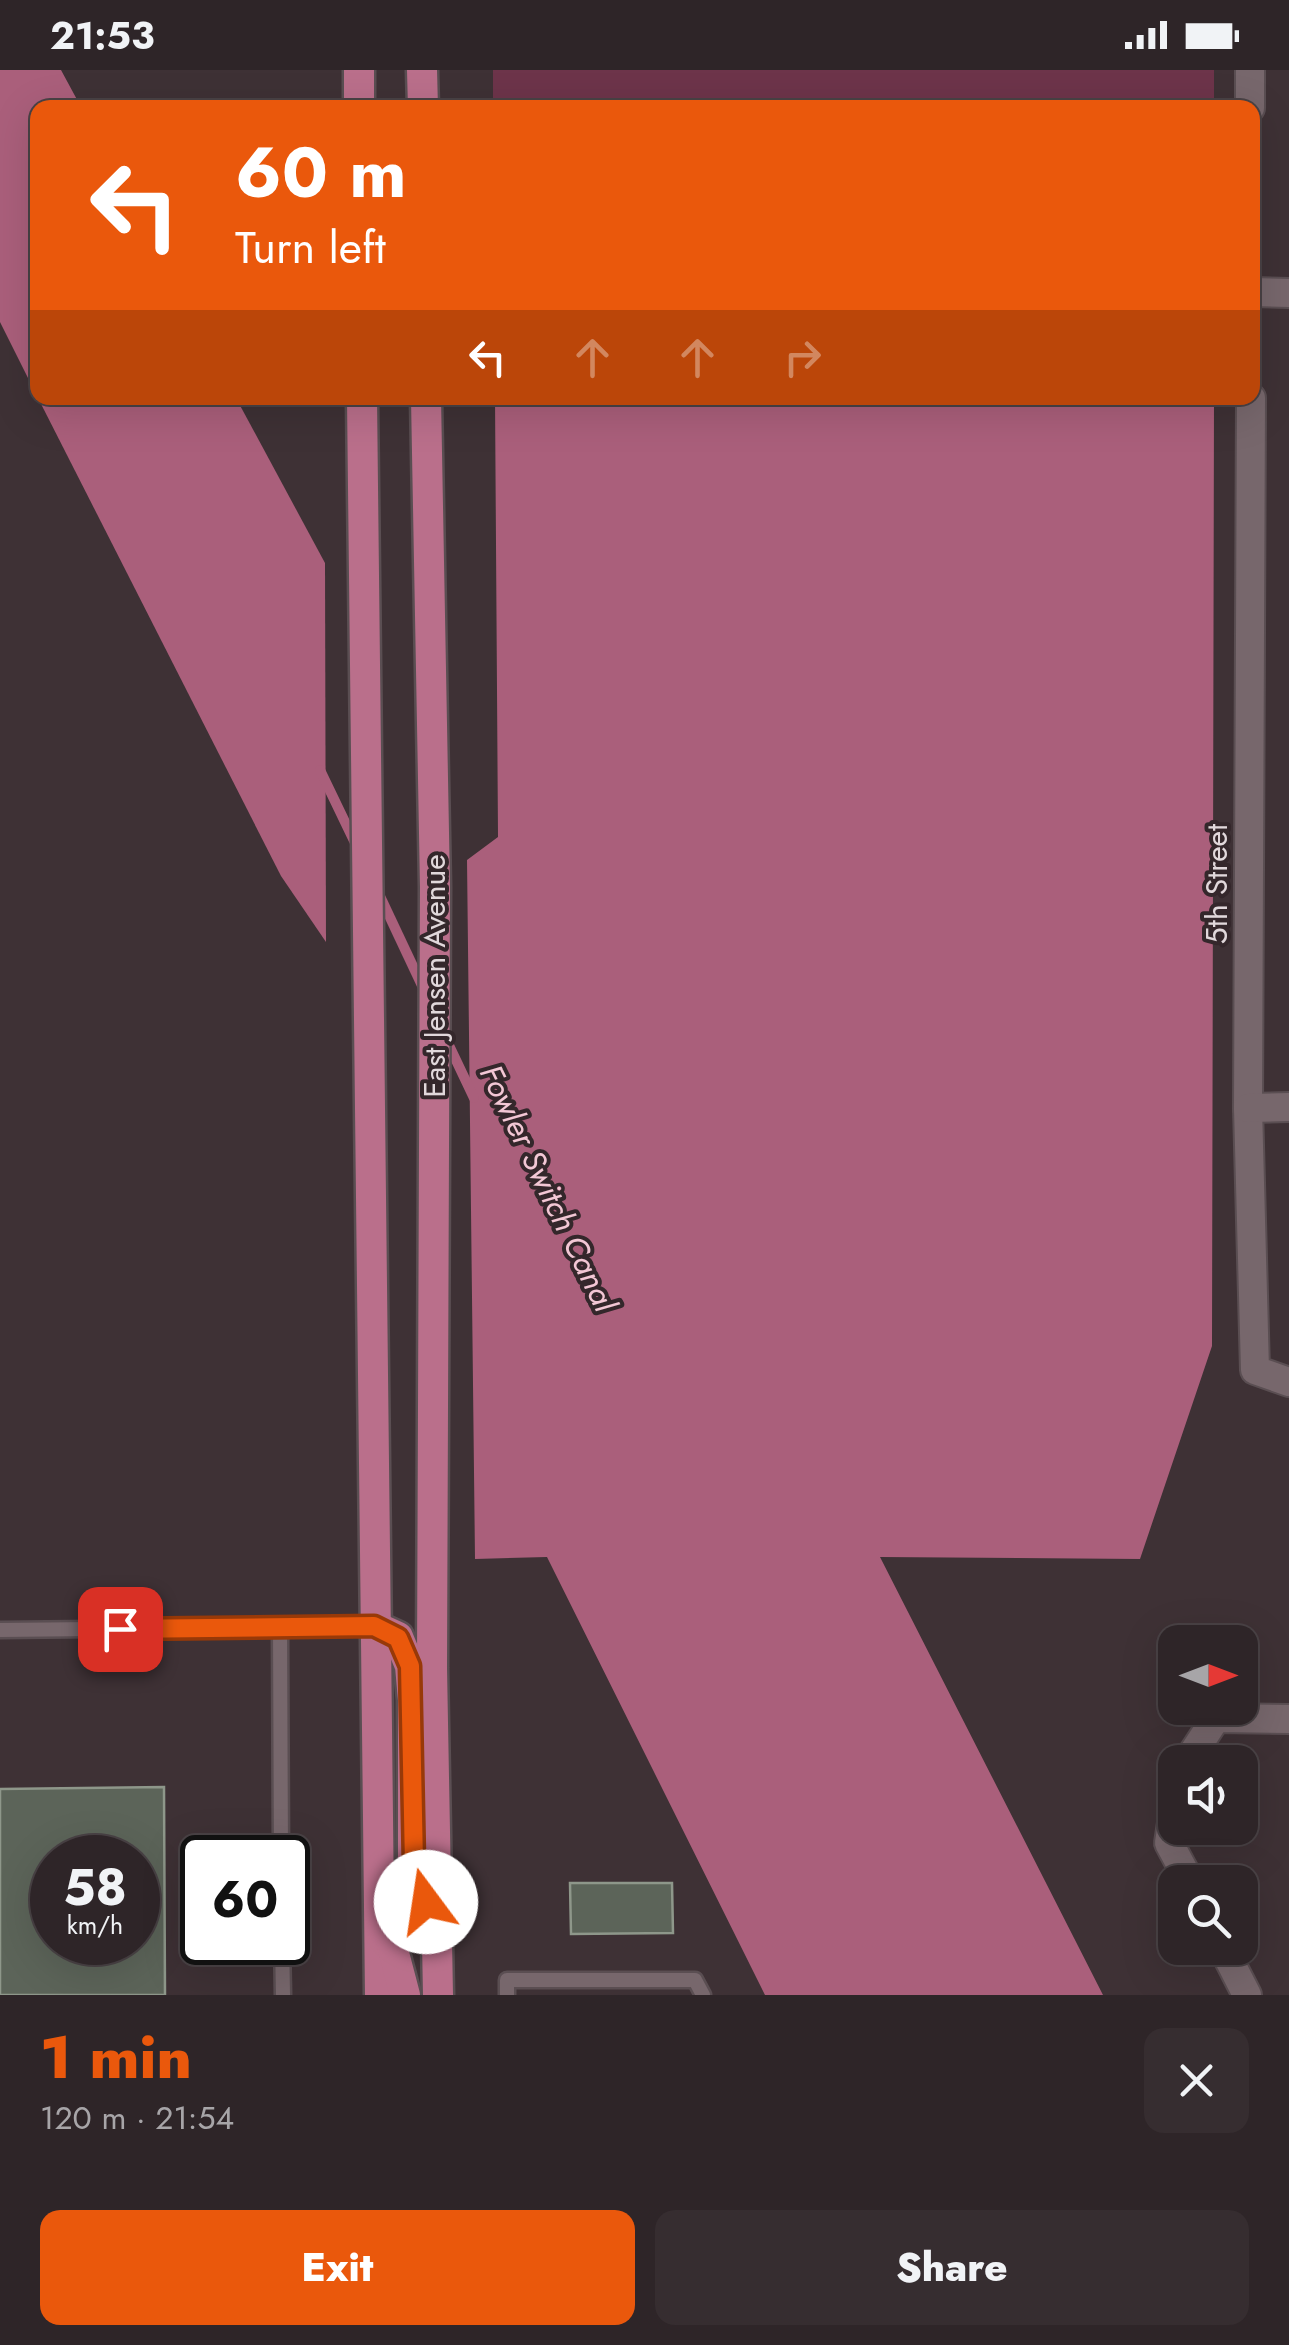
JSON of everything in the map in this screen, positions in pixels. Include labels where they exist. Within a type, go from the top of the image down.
[{"type":"main road","points":[[359,70],[359,100]]},
{"type":"main road","points":[[422,70],[423,100]]},
{"type":"main road","points":[[362,405],[380,1995]]},
{"type":"main road","name":"East Jensen Avenue","points":[[426,405],[435,887],[433,1555],[438,1995]]},
{"type":"main road","points":[[374,1626],[398,1638],[410,1666],[414,1864],[438,1940]]},
{"type":"main road","points":[[380,1901],[405,1995]]},
{"type":"street","points":[[1250,70],[1250,100]]},
{"type":"street","points":[[1260,292],[1289,293]]},
{"type":"street","name":"5th Street","points":[[1251,405],[1248,1108],[1255,1370],[1289,1382]]},
{"type":"street","points":[[1248,1108],[1289,1108]]},
{"type":"street","points":[[1198,1745],[1216,1718],[1289,1719]]},
{"type":"street","points":[[1232,1965],[1248,1995]]},
{"type":"lane","points":[[0,1630],[374,1626]]},
{"type":"lane","points":[[280,1627],[282,1835]]},
{"type":"lane","points":[[282,1965],[282,1995]]},
{"type":"lane","points":[[507,1995],[508,1980],[694,1980],[702,1995]]},
{"type":"shaded area","points":[[493,70],[1214,70],[1214,98],[493,100]]},
{"type":"water","points":[[0,70],[61,70],[77,100],[30,100],[30,382],[0,322]]},
{"type":"water","points":[[1214,98],[1214,100],[974,100]]},
{"type":"water","points":[[42,405],[240,405],[325,563],[326,942],[281,876]]},
{"type":"water","points":[[495,405],[1214,405],[1212,1346],[1140,1559],[880,1557],[1103,1995],[765,1995],[547,1557],[475,1559],[467,860],[498,837]]},
{"type":"building","points":[[164,1787],[165,1995],[0,1995],[0,1789]]},
{"type":"building","points":[[570,1883],[672,1883],[673,1933],[571,1934]]},
{"type":"waterway","name":"Fowler Switch Canal","points":[[320,770],[358,849]]},
{"type":"waterway","name":"Fowler Switch Canal","points":[[378,892],[426,994]]},
{"type":"waterway","name":"Fowler Switch Canal","points":[[445,1037],[474,1098]]},
{"type":"route","points":[[120,1629],[374,1626],[398,1638],[410,1666],[414,1864],[426,1902]]}]
